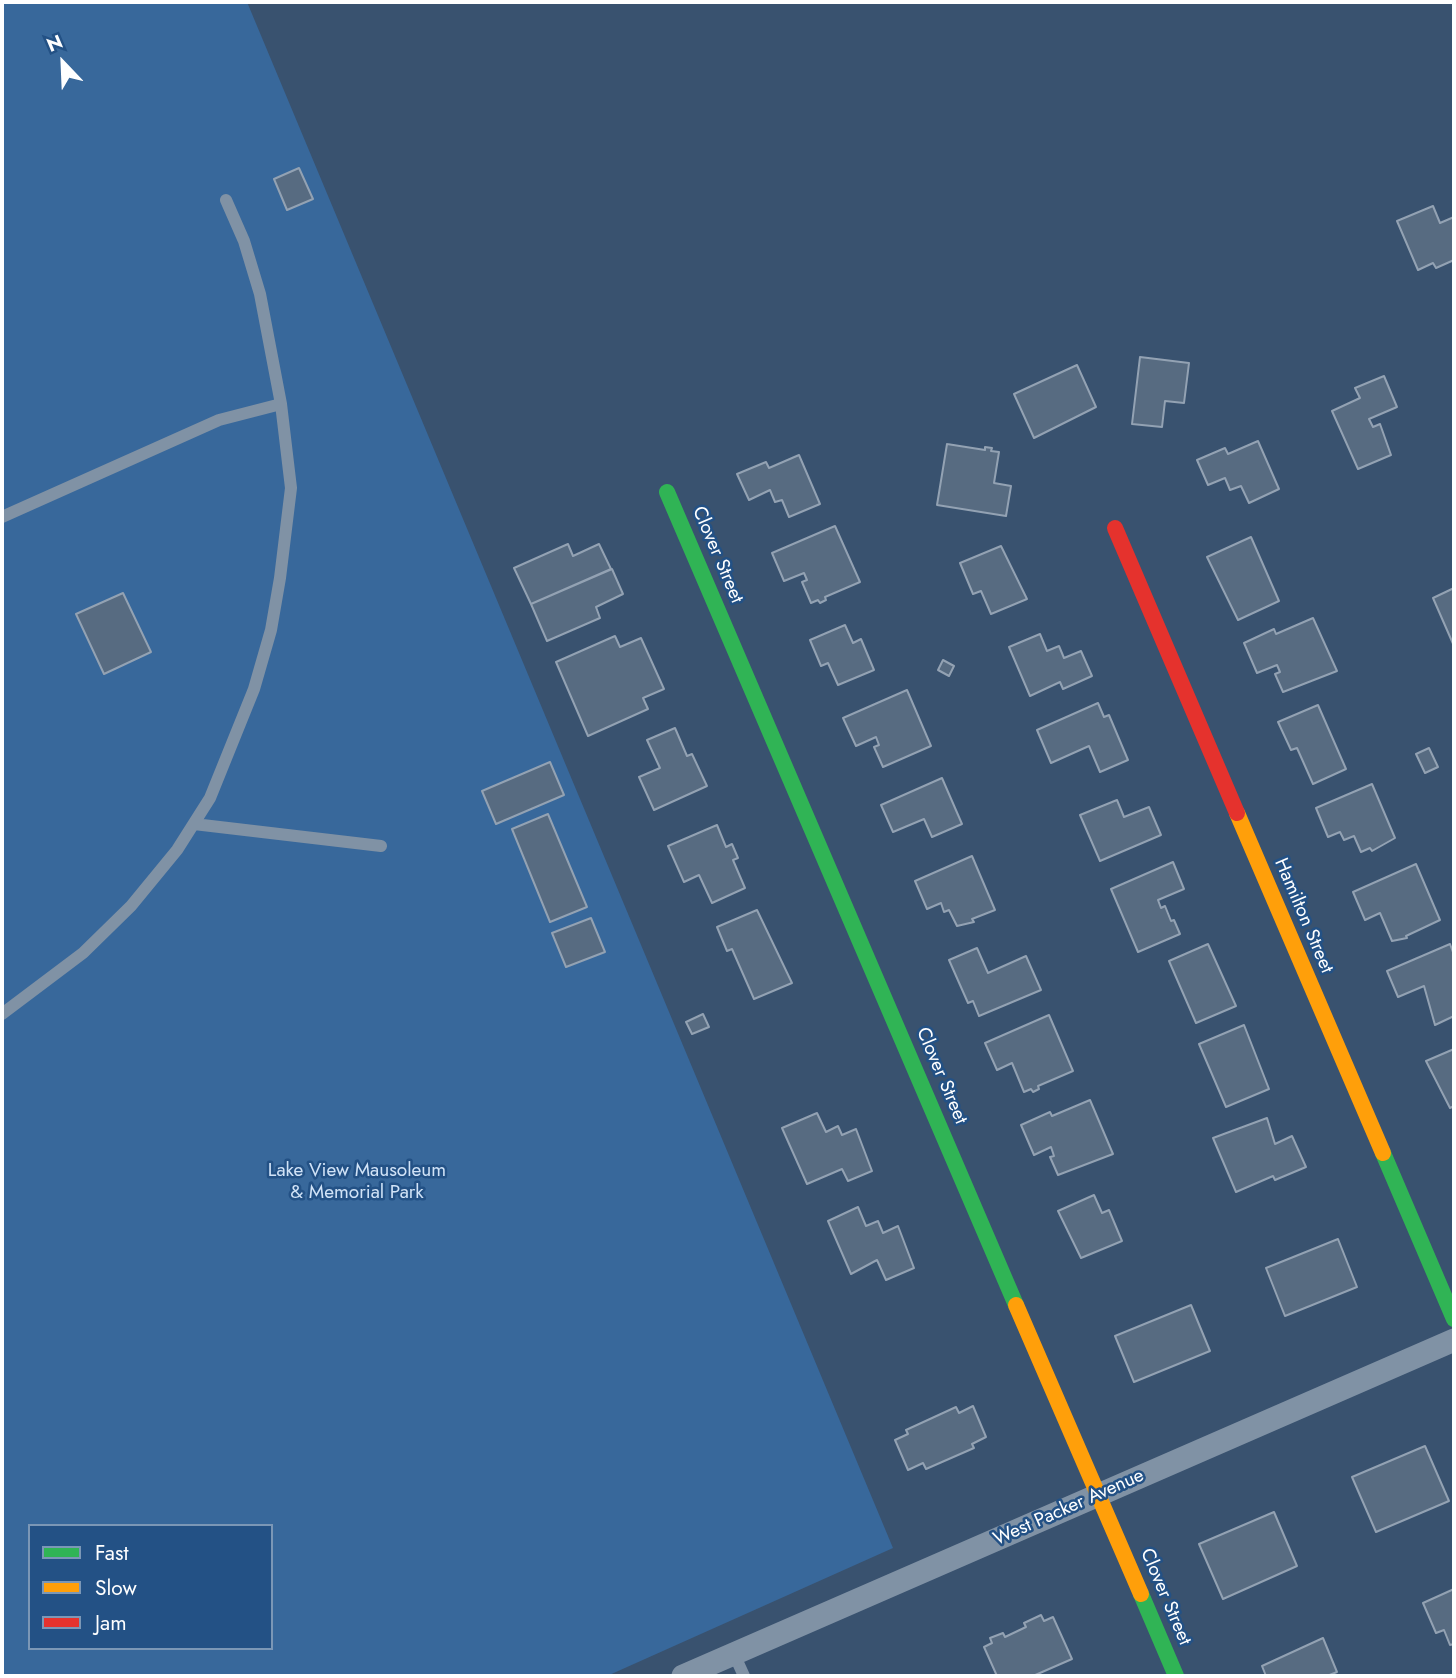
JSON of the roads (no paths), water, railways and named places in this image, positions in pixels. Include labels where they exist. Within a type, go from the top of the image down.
[{"type":"street","name":"Clover Street","points":[[667,492],[1176,1676]]},
{"type":"street","name":"Hamilton Street","points":[[1115,528],[1454,1319]]},
{"type":"street","name":"West Packer Avenue","points":[[683,1676],[1454,1340]]},
{"type":"lane","points":[[2,1014],[83,953],[131,906],[177,850],[210,798],[233,746],[271,630],[288,530],[291,488],[281,404],[260,294],[244,241],[226,200]]},
{"type":"lane","points":[[2,517],[219,420],[281,404]]},
{"type":"lane","points":[[194,824],[381,846]]},
{"type":"lane","points":[[734,1654],[744,1676]]},
{"type":"park label","name":"Lake View Mausoleum & Memorial Park","points":[[357,1182]]}]
